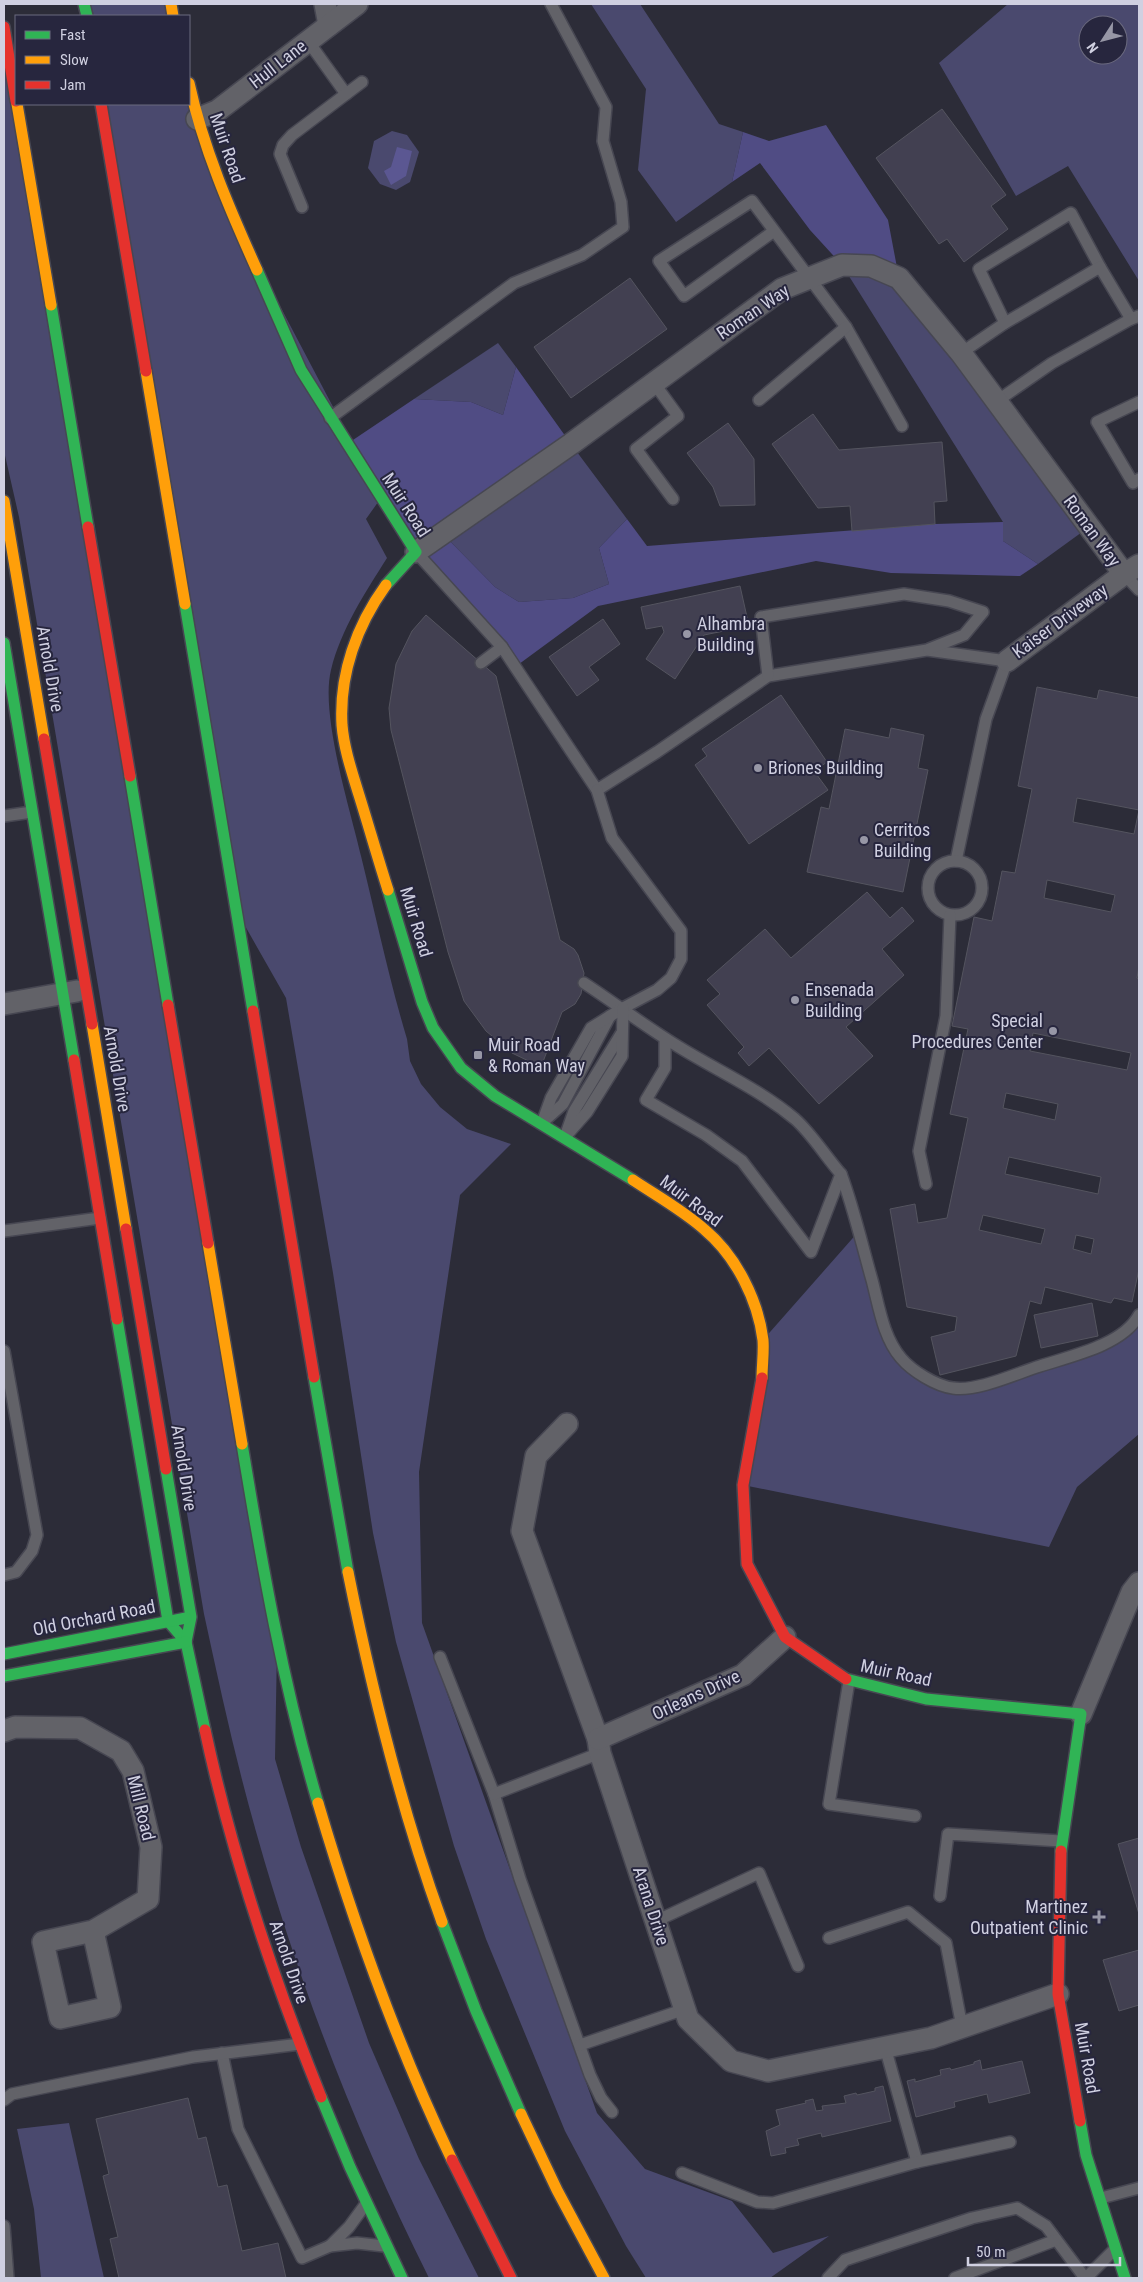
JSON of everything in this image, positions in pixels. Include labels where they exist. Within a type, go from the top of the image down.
[{"type":"main road","points":[[4,27],[15,97]]},
{"type":"main road","name":"Muir Road","points":[[190,88],[197,119],[232,216],[301,370],[416,552],[383,590],[363,623],[348,661],[342,698],[342,725],[350,762],[422,1002],[434,1028],[455,1061],[495,1096],[565,1137],[662,1199],[706,1230],[728,1256],[747,1285],[763,1340],[762,1385],[743,1485],[747,1564],[785,1637],[849,1681],[926,1698],[1081,1714],[1061,1840],[1058,1994],[1086,2155],[1125,2278]]},
{"type":"main road","points":[[16,105],[277,1647],[323,1823],[370,1964],[403,2051],[441,2138],[511,2278]]},
{"type":"main road","points":[[101,105],[341,1539],[368,1672],[420,1861],[455,1959],[486,2038],[524,2123],[565,2208],[604,2278]]},
{"type":"main road","name":"Arnold Drive","points":[[4,501],[191,1617],[186,1642],[226,1820],[264,1946],[300,2044],[366,2203],[402,2278]]},
{"type":"main road","points":[[4,642],[168,1621]]},
{"type":"main road","name":"Old Orchard Road","points":[[4,1654],[191,1617]]},
{"type":"main road","name":"Arnold Drive","points":[[168,1621],[186,1642]]},
{"type":"main road","points":[[4,1676],[186,1642]]},
{"type":"street","points":[[325,4],[329,25]]},
{"type":"street","name":"Hull Lane","points":[[197,119],[217,111],[357,4]]},
{"type":"street","name":"Roman Way","points":[[416,552],[654,383],[782,289],[842,265],[871,266],[899,278],[961,353],[1132,570]]},
{"type":"street","name":"Kaiser Driveway","points":[[1007,661],[1132,570]]},
{"type":"street","points":[[4,1004],[86,990]]},
{"type":"street","name":"Arana Drive","points":[[567,1424],[536,1456],[522,1531],[599,1746],[688,2019],[731,2061],[768,2071],[931,2038],[1058,1994]]},
{"type":"street","points":[[1081,1714],[1132,1592],[1139,1583]]},
{"type":"street","name":"Orleans Drive","points":[[599,1746],[743,1675],[785,1637]]},
{"type":"street","name":"Mill Road","points":[[4,1731],[15,1727],[80,1728],[121,1751],[134,1771],[151,1847],[148,1899],[93,1931]]},
{"type":"lane","points":[[330,418],[514,284],[582,255],[623,227],[621,202],[603,141],[606,107],[551,4]]},
{"type":"lane","points":[[308,41],[346,94]]},
{"type":"lane","points":[[302,207],[280,154],[284,145],[292,135],[362,82]]},
{"type":"lane","points":[[774,231],[684,296],[660,261],[752,201],[846,327],[902,426]]},
{"type":"lane","points":[[997,401],[1052,363],[1135,317],[1100,267],[1071,213],[979,269],[1005,323]]},
{"type":"lane","points":[[961,353],[1005,323],[1100,267]]},
{"type":"lane","points":[[760,400],[846,327]]},
{"type":"lane","points":[[654,383],[678,416],[636,449],[674,499]]},
{"type":"lane","points":[[1139,402],[1097,422],[1133,483],[1139,480]]},
{"type":"lane","points":[[416,552],[502,647],[596,790],[612,838],[681,931],[681,959],[671,978],[657,990],[591,1028],[551,1098],[542,1123]]},
{"type":"lane","points":[[1132,570],[1139,590]]},
{"type":"lane","points":[[596,790],[657,752],[768,676],[927,650],[964,636],[983,612],[949,600],[904,594],[761,617],[768,676]]},
{"type":"lane","points":[[481,663],[502,647]]},
{"type":"lane","points":[[927,650],[1007,661],[986,719],[956,861]]},
{"type":"lane","points":[[4,816],[32,812]]},
{"type":"lane","points":[[956,861],[973,867],[982,883],[982,892],[980,900],[968,913],[950,915],[935,906],[931,899],[929,881],[939,866],[956,861]]},
{"type":"lane","points":[[926,1184],[919,1151],[946,1016],[950,915]]},
{"type":"lane","points":[[584,983],[665,1038],[763,1094],[796,1121],[841,1174],[851,1202],[886,1331],[901,1358],[917,1371],[937,1383],[953,1388],[974,1387],[1086,1351],[1126,1332],[1139,1315]]},
{"type":"lane","points":[[565,1137],[574,1111],[622,1032],[623,1008]]},
{"type":"lane","points":[[665,1038],[665,1068],[646,1100],[706,1135],[742,1161],[811,1252],[841,1174]]},
{"type":"lane","points":[[4,1231],[100,1218]]},
{"type":"lane","points":[[4,1351],[37,1535],[32,1551],[16,1572],[4,1574]]},
{"type":"lane","points":[[440,1657],[494,1794],[520,1879],[580,2045],[601,2098],[612,2112]]},
{"type":"lane","points":[[849,1681],[829,1804],[915,1816]]},
{"type":"lane","points":[[494,1794],[599,1746]]},
{"type":"lane","points":[[940,1896],[948,1834],[1061,1840]]},
{"type":"lane","points":[[656,1921],[759,1873],[798,1966]]},
{"type":"lane","points":[[829,1938],[908,1912],[946,1943],[962,2027]]},
{"type":"lane","points":[[580,2045],[685,2009]]},
{"type":"lane","points":[[4,2100],[12,2094],[193,2057],[300,2044]]},
{"type":"lane","points":[[884,2047],[917,2162]]},
{"type":"lane","points":[[222,2053],[238,2129],[302,2258],[330,2246],[357,2243],[386,2246]]},
{"type":"lane","points":[[682,2173],[757,2202],[774,2203],[917,2162],[1010,2142]]},
{"type":"lane","points":[[1101,2198],[1139,2188]]},
{"type":"lane","points":[[330,2246],[349,2227],[366,2203]]},
{"type":"lane","points":[[828,2278],[845,2260],[972,2218],[1017,2208],[1046,2226],[1086,2278],[1116,2249]]},
{"type":"lane","points":[[4,2226],[8,2278]]},
{"type":"lane","points":[[955,2278],[1056,2240]]},
{"type":"shaded area","points":[[84,4],[171,4],[173,15],[87,15]]},
{"type":"shaded area","points":[[591,4],[640,4],[719,124],[743,132],[732,182],[676,222],[638,170],[646,89]]},
{"type":"shaded area","points":[[1008,4],[1139,4],[1139,281],[1068,166],[1016,196],[939,63]]},
{"type":"shaded area","points":[[4,27],[15,92],[15,105],[17,105],[277,1647],[275,1759],[301,1847],[369,2043],[419,2159],[479,2278],[429,2278],[403,2224],[332,2061],[292,1949],[242,1780],[204,1614],[19,517],[4,451]]},
{"type":"shaded area","points":[[101,105],[189,105],[232,215],[381,498],[366,519],[387,558],[347,626],[331,670],[329,711],[338,762],[388,971],[407,1039],[410,1061],[421,1084],[440,1107],[467,1129],[511,1144],[460,1195],[419,1472],[422,1623],[597,2113],[645,2169],[732,2201],[773,2253],[829,2236],[770,2278],[646,2278],[626,2246],[565,2131],[486,1939],[454,1846],[396,1642],[373,1533],[333,1273],[286,998],[236,910]]},
{"type":"shaded area","points":[[826,125],[888,220],[899,278],[842,265],[810,230],[760,163],[732,182],[743,132],[769,141]]},
{"type":"shaded area","points":[[392,131],[407,135],[419,152],[410,182],[396,190],[380,184],[368,168],[374,141]]},
{"type":"shaded area","points":[[397,147],[412,151],[406,176],[391,185],[384,171],[391,167]]},
{"type":"shaded area","points":[[842,265],[899,278],[1089,527],[1038,564],[1003,541],[1003,522]]},
{"type":"shaded area","points":[[498,343],[516,367],[503,415],[471,402],[414,399]]},
{"type":"shaded area","points":[[516,367],[571,444],[443,534],[495,587],[519,602],[573,598],[609,584],[599,548],[627,519],[647,546],[935,524],[1003,522],[1003,541],[1038,564],[1020,576],[891,573],[816,561],[598,606],[515,667],[435,574],[347,444],[414,399],[471,402],[503,415]]},
{"type":"shaded area","points":[[571,444],[627,519],[599,548],[609,584],[573,598],[519,602],[495,587],[443,534]]},
{"type":"shaded area","points":[[859,1231],[892,1345],[937,1383],[974,1387],[1111,1340],[1139,1315],[1139,1434],[1077,1487],[1049,1547],[743,1485],[763,1340]]},
{"type":"shaded area","points":[[69,2123],[104,2278],[41,2278],[34,2209],[17,2129]]},
{"type":"building","points":[[942,109],[1006,195],[991,206],[1008,229],[964,262],[947,239],[939,244],[876,158]]},
{"type":"building","points":[[630,278],[667,329],[571,398],[534,347]]},
{"type":"building","points":[[813,414],[839,450],[942,442],[947,501],[934,502],[935,524],[852,531],[850,506],[818,508],[772,444]]},
{"type":"building","points":[[728,423],[754,459],[755,505],[720,506],[713,487],[687,453]]},
{"type":"building","name":"Alhambra Building","points":[[740,586],[749,626],[704,635],[675,679],[646,659],[664,632],[662,626],[646,629],[641,607]]},
{"type":"building","points":[[426,615],[496,676],[560,940],[574,949],[584,973],[581,994],[575,1004],[562,1012],[541,1067],[512,1053],[486,1031],[464,1001],[448,952],[391,730],[389,708],[396,664],[412,631]]},
{"type":"building","points":[[603,619],[620,644],[589,667],[599,680],[577,696],[549,657]]},
{"type":"building","name":"Special Procedures Center","points":[[1037,687],[1097,699],[1099,690],[1139,698],[1139,810],[1139,966],[1137,978],[1139,979],[1139,1269],[1132,1302],[1114,1298],[1111,1303],[1045,1287],[1041,1304],[1030,1301],[1016,1356],[940,1375],[931,1337],[955,1331],[957,1317],[907,1307],[890,1209],[915,1204],[918,1223],[947,1218],[968,1118],[950,1114],[968,1029],[952,1026],[974,917],[992,921],[1002,871],[1015,873],[1032,789],[1018,786]],"holes":[[[1077,798],[1139,810],[1134,834],[1073,822]],[[1047,880],[1115,895],[1111,912],[1044,898]],[[1033,1033],[1131,1053],[1127,1070],[1030,1051]],[[1006,1093],[1058,1104],[1055,1120],[1003,1108]],[[1009,1157],[1101,1177],[1098,1194],[1005,1174]],[[983,1215],[1045,1229],[1041,1244],[979,1230]],[[1076,1235],[1094,1239],[1091,1254],[1073,1249]]]},
{"type":"building","name":"Briones Building","points":[[781,695],[827,762],[814,771],[828,790],[749,844],[695,765],[707,756],[702,749]]},
{"type":"building","name":"Cerritos Building","points":[[891,728],[924,735],[918,768],[928,770],[903,892],[807,872],[821,807],[829,809],[845,729],[889,738]]},
{"type":"building","name":"Ensenada Building","points":[[867,892],[890,918],[902,907],[914,921],[882,949],[904,975],[846,1027],[873,1056],[819,1104],[769,1048],[749,1066],[738,1053],[744,1047],[707,1005],[720,994],[707,980],[765,929],[791,958]]},
{"type":"building","points":[[1092,1303],[1098,1336],[1041,1348],[1034,1315]]},
{"type":"building","points":[[1139,1838],[1139,1914],[1118,1844]]},
{"type":"building","points":[[1139,1950],[1139,2005],[1119,2011],[1103,1960]]},
{"type":"building","points":[[980,2060],[982,2070],[1022,2061],[1030,2093],[989,2103],[987,2094],[954,2102],[955,2107],[916,2117],[907,2081],[915,2079],[915,2082],[941,2075],[940,2070],[950,2068],[951,2070],[974,2064],[974,2062]]},
{"type":"building","points":[[883,2086],[891,2121],[822,2137],[821,2133],[797,2139],[799,2145],[785,2148],[786,2153],[771,2156],[766,2131],[780,2125],[776,2110],[806,2103],[805,2101],[813,2099],[816,2111],[823,2110],[822,2106],[846,2103],[844,2096],[875,2091],[875,2088]]},
{"type":"building","points":[[188,2098],[198,2139],[206,2137],[218,2187],[227,2185],[242,2251],[278,2243],[286,2278],[119,2278],[110,2239],[118,2237],[103,2176],[109,2174],[96,2119]]},
{"type":"traffic: fast","points":[[84,4],[87,15]]},
{"type":"traffic: fast","points":[[257,270],[301,370],[416,552],[386,585]]},
{"type":"traffic: fast","points":[[51,305],[88,527]]},
{"type":"traffic: fast","points":[[185,604],[253,1011]]},
{"type":"traffic: fast","points":[[4,643],[74,1060]]},
{"type":"traffic: fast","points":[[130,776],[168,1005]]},
{"type":"traffic: fast","points":[[388,890],[422,1002],[433,1028],[461,1068],[495,1096],[633,1180]]},
{"type":"traffic: fast","points":[[117,1319],[168,1621],[186,1642]]},
{"type":"traffic: fast","points":[[314,1377],[348,1572]]},
{"type":"traffic: fast","points":[[242,1444],[284,1669],[318,1803]]},
{"type":"traffic: fast","points":[[166,1469],[191,1617],[186,1642],[205,1730]]},
{"type":"traffic: fast","points":[[4,1654],[186,1618]]},
{"type":"traffic: fast","points":[[4,1676],[186,1642]]},
{"type":"traffic: fast","points":[[846,1679],[926,1699],[1081,1714],[1061,1851]]},
{"type":"traffic: fast","points":[[442,1922],[476,2011],[521,2114]]},
{"type":"traffic: fast","points":[[321,2097],[350,2167],[402,2278]]},
{"type":"traffic: fast","points":[[1080,2121],[1086,2155],[1125,2278]]},
{"type":"traffic: slow","points":[[171,4],[173,15]]},
{"type":"traffic: slow","points":[[190,87],[202,131],[227,202],[257,270]]},
{"type":"traffic: slow","points":[[17,105],[51,305]]},
{"type":"traffic: slow","points":[[146,371],[185,604]]},
{"type":"traffic: slow","points":[[4,501],[44,739]]},
{"type":"traffic: slow","points":[[386,585],[366,617],[352,651],[344,687],[342,725],[346,752],[388,890]]},
{"type":"traffic: slow","points":[[92,1024],[126,1229]]},
{"type":"traffic: slow","points":[[633,1180],[697,1223],[716,1241],[736,1266],[751,1294],[760,1325],[763,1340],[762,1378]]},
{"type":"traffic: slow","points":[[208,1243],[242,1444]]},
{"type":"traffic: slow","points":[[348,1572],[377,1705],[413,1836],[442,1922]]},
{"type":"traffic: slow","points":[[318,1803],[346,1894],[378,1984],[413,2073],[452,2160]]},
{"type":"traffic: slow","points":[[521,2114],[557,2190],[604,2278]]},
{"type":"traffic: jam","points":[[4,27],[15,95]]},
{"type":"traffic: jam","points":[[101,105],[146,371]]},
{"type":"traffic: jam","points":[[88,527],[130,776]]},
{"type":"traffic: jam","points":[[44,739],[92,1024]]},
{"type":"traffic: jam","points":[[168,1005],[208,1243]]},
{"type":"traffic: jam","points":[[253,1011],[314,1377]]},
{"type":"traffic: jam","points":[[74,1060],[117,1319]]},
{"type":"traffic: jam","points":[[126,1229],[166,1469]]},
{"type":"traffic: jam","points":[[762,1378],[743,1485],[747,1564],[785,1637],[846,1679]]},
{"type":"traffic: jam","points":[[205,1730],[228,1824],[255,1916],[286,2007],[321,2097]]},
{"type":"traffic: jam","points":[[1061,1851],[1058,1994],[1080,2121]]},
{"type":"traffic: jam","points":[[452,2160],[511,2278]]},
{"type":"place","name":"Alhambra Building","points":[[687,634]]},
{"type":"place","name":"Briones Building","points":[[758,768]]},
{"type":"place","name":"Cerritos Building","points":[[864,840]]},
{"type":"place","name":"Ensenada Building","points":[[795,1000]]},
{"type":"place","name":"Special Procedures Center","points":[[1053,1031]]},
{"type":"place","name":"Muir Road & Roman Way","points":[[478,1055]]},
{"type":"place","name":"Martinez Outpatient Clinic","points":[[1099,1917]]}]
